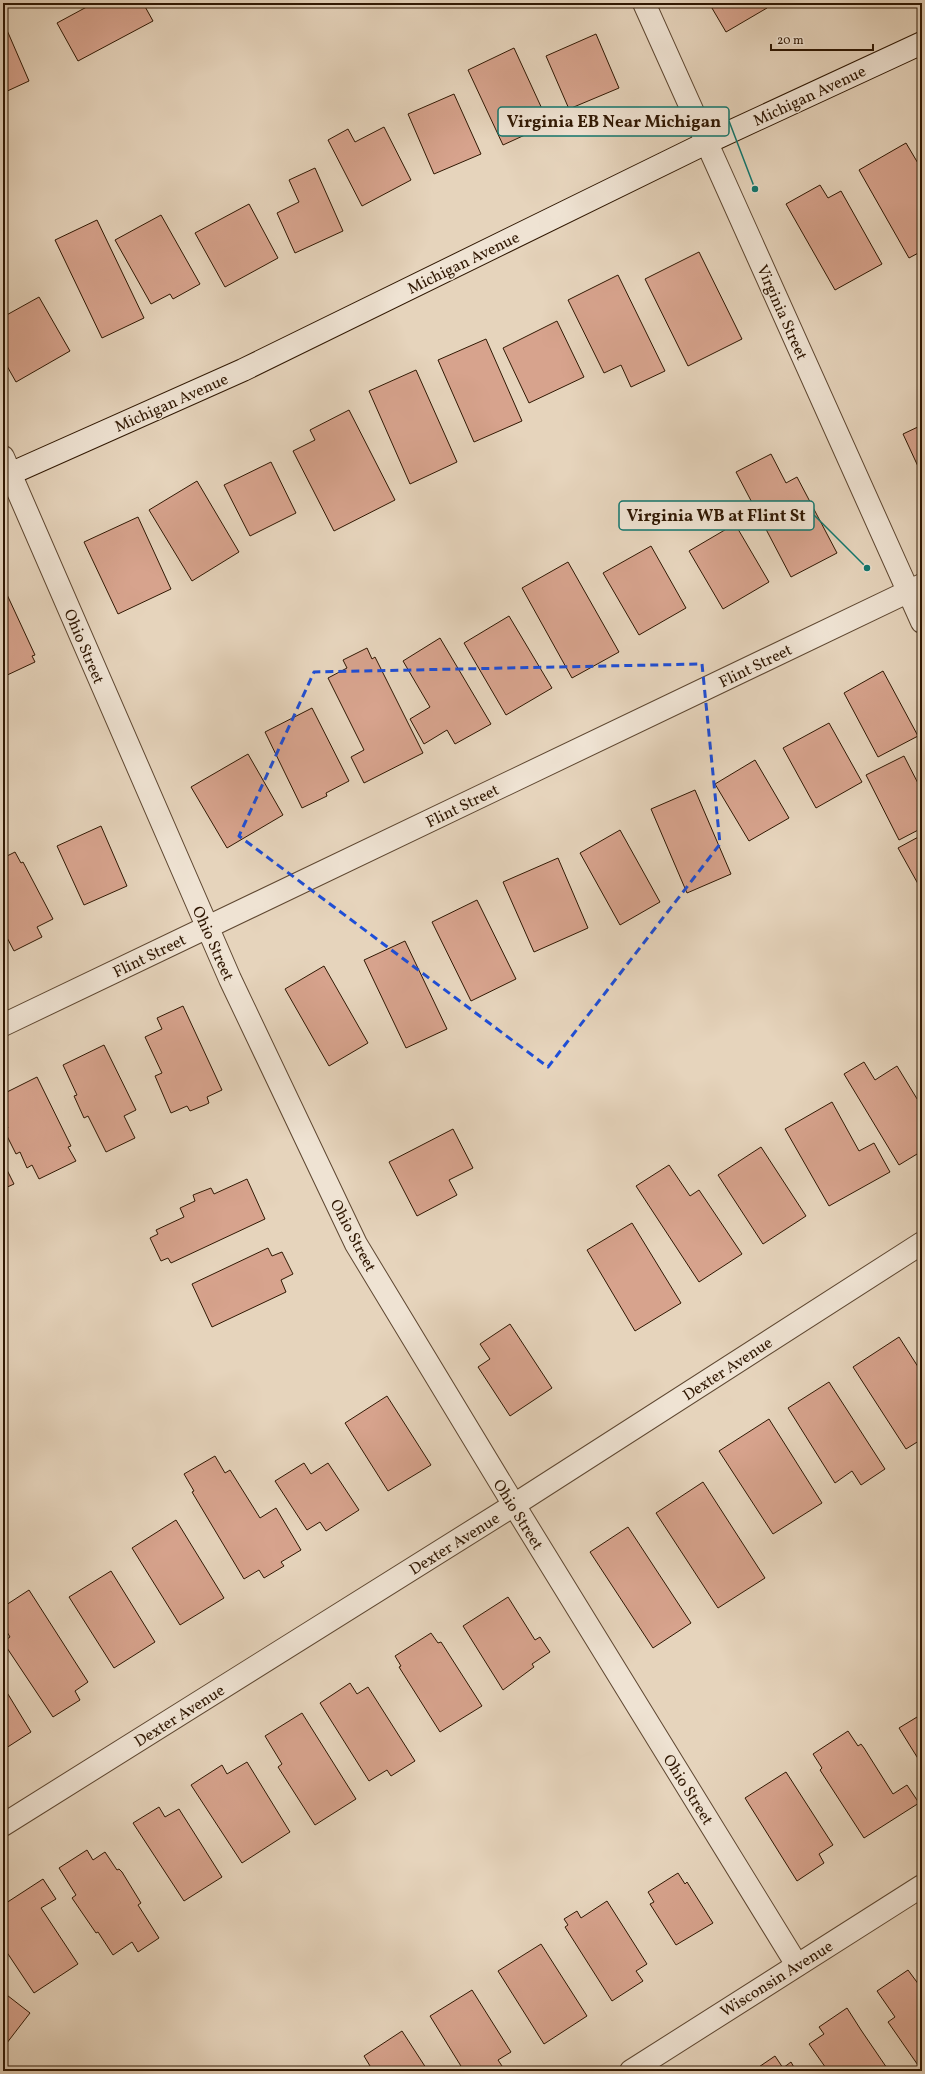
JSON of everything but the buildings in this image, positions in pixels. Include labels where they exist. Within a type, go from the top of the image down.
[{"type":"street","name":"Virginia Street","points":[[644,3],[706,143],[915,588],[922,622]]},
{"type":"street","name":"Michigan Avenue","points":[[5,469],[243,370],[706,143],[922,43]]},
{"type":"street","name":"Ohio Street","points":[[5,469],[230,979],[356,1244],[514,1505],[797,1965]]},
{"type":"street","name":"Flint Street","points":[[3,1025],[915,588]]},
{"type":"street","name":"Dexter Avenue","points":[[3,1825],[514,1505],[922,1243]]},
{"type":"street","name":"Wisconsin Avenue","points":[[631,2071],[922,1886]]},
{"type":"highlighted area","points":[[702,664],[720,844],[548,1067],[239,836],[314,672]]},
{"type":"place","name":"Virginia EB Near Michigan","points":[[755,189]]},
{"type":"place","name":"Virginia WB at Flint St","points":[[867,568]]}]
